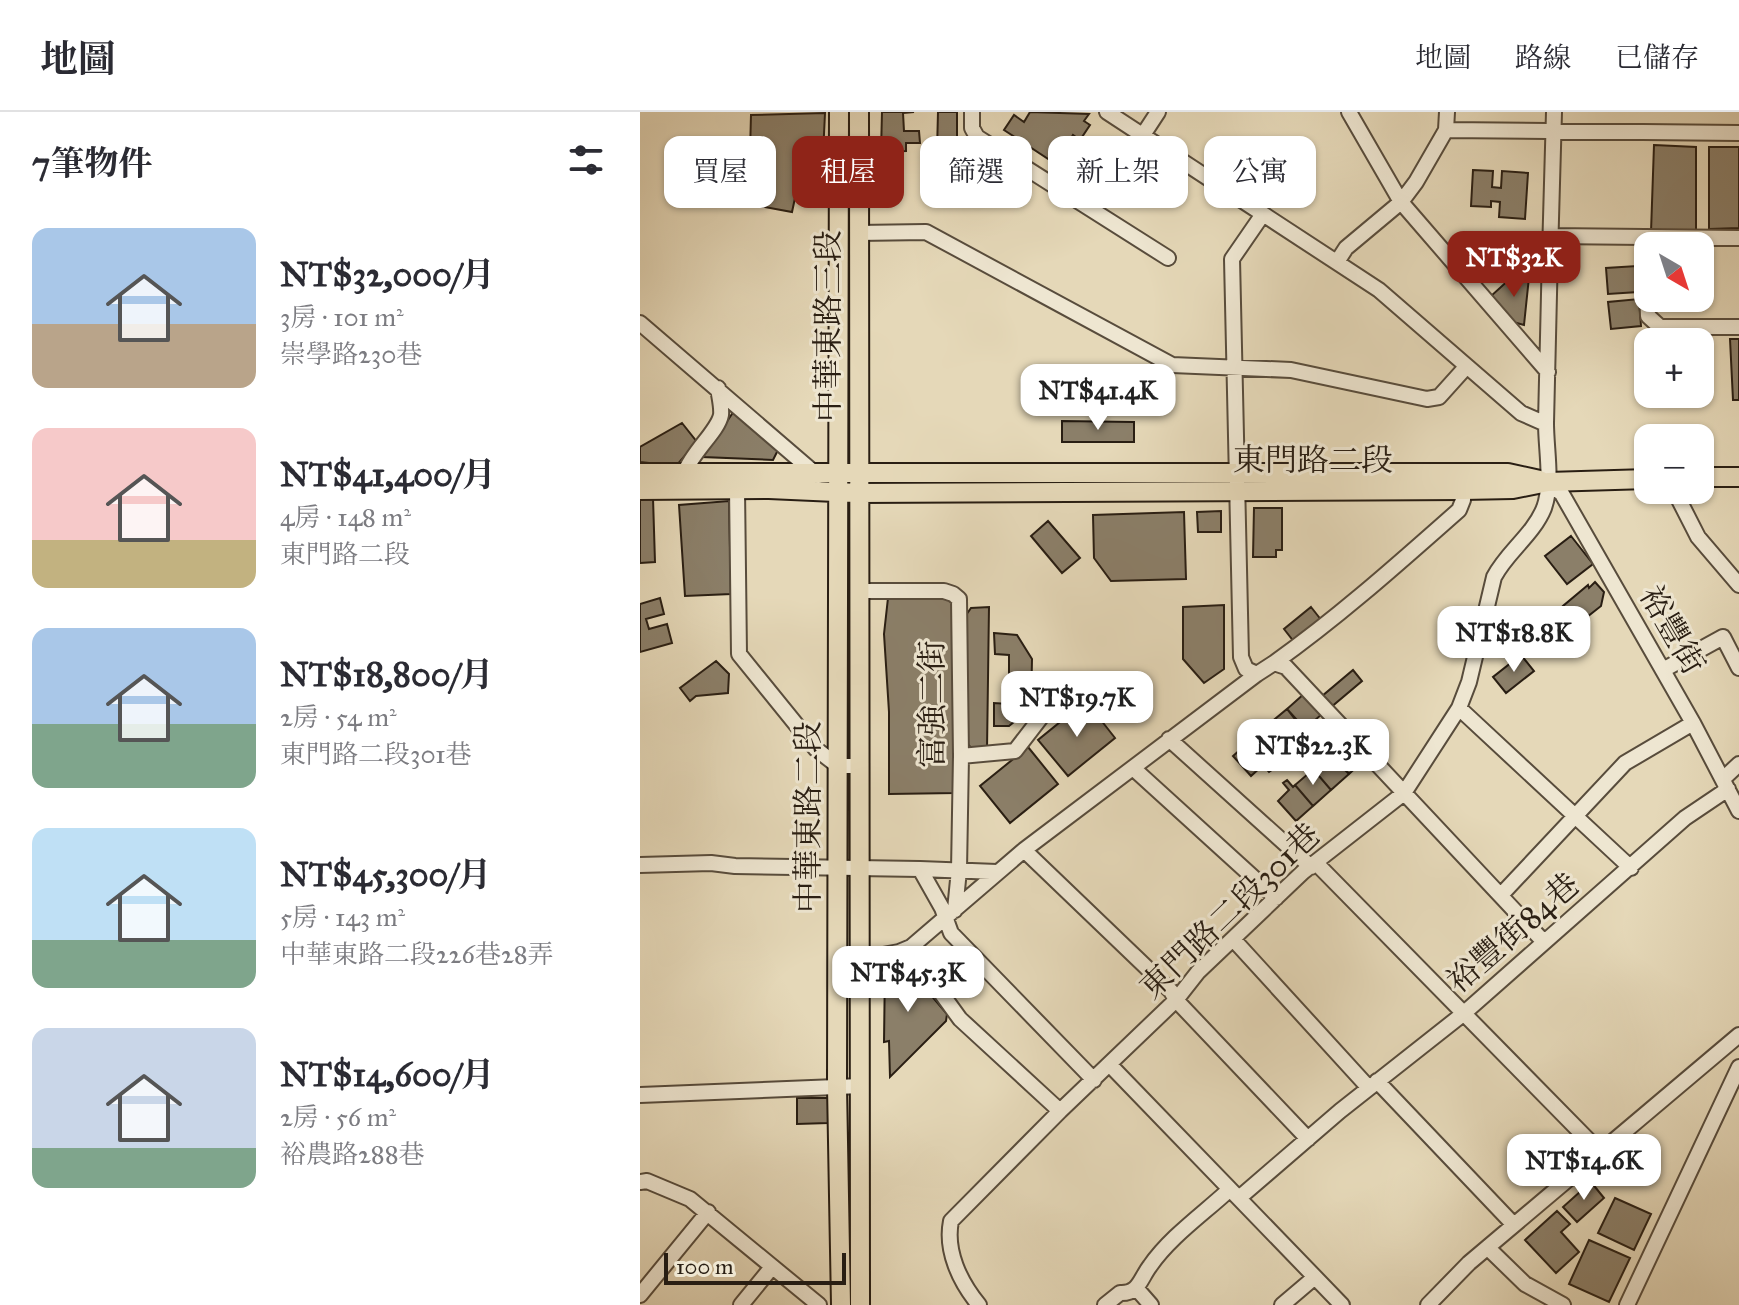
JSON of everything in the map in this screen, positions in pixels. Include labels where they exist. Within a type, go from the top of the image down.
[{"type":"main road","name":"中華東路三段","points":[[838,482],[839,112]]},
{"type":"main road","name":"中華東路三段","points":[[858,484],[859,112]]},
{"type":"main road","points":[[640,473],[813,472],[838,482]]},
{"type":"main road","name":"東門路二段","points":[[838,482],[1237,481],[1508,473],[1548,482]]},
{"type":"main road","points":[[1714,477],[1739,477]]},
{"type":"main road","name":"東門路二段","points":[[1237,481],[1463,490],[1513,489],[1548,482],[1634,479]]},
{"type":"main road","points":[[640,490],[737,489],[838,482]]},
{"type":"main road","name":"中華東路二段","points":[[838,482],[837,1087],[841,1305]]},
{"type":"main road","name":"中華東路二段","points":[[858,484],[860,1305]]},
{"type":"street","points":[[972,112],[972,128],[977,137],[1168,258]]},
{"type":"street","points":[[1107,112],[1379,290],[1521,413],[1546,424]]},
{"type":"street","points":[[1143,135],[1158,112]]},
{"type":"street","points":[[1349,112],[1401,202],[1548,372]]},
{"type":"street","points":[[1337,262],[1346,248],[1401,202],[1416,182],[1446,130],[1447,112]]},
{"type":"street","name":"東門路二段301巷","points":[[979,1305],[962,1285],[948,1236],[951,1221],[1176,1000],[1198,972],[1276,898],[1404,793],[1459,708],[1469,682],[1494,577],[1502,563],[1528,534],[1544,507],[1548,482],[1546,424],[1554,112]]},
{"type":"street","points":[[1446,130],[1739,133]]},
{"type":"street","points":[[1257,674],[1246,669],[1241,657],[1232,259],[1263,214]]},
{"type":"street","points":[[858,233],[926,232],[1172,365],[1291,370],[1427,399],[1439,397],[1466,367]]},
{"type":"street","points":[[1551,236],[1634,237]]},
{"type":"street","points":[[1714,238],[1739,238]]},
{"type":"street","points":[[1648,312],[1660,327],[1739,327]]},
{"type":"street","points":[[640,323],[813,472]]},
{"type":"street","points":[[685,472],[696,450],[721,415],[718,388]]},
{"type":"street","points":[[1714,475],[1739,467]]},
{"type":"street","name":"裕豐街","points":[[1548,482],[1562,494],[1693,723],[1739,811]]},
{"type":"street","points":[[737,489],[739,654],[816,749],[838,766],[859,766]]},
{"type":"street","points":[[861,959],[911,947],[1024,850],[1352,605],[1459,510],[1463,490]]},
{"type":"street","points":[[1681,504],[1698,537],[1739,585]]},
{"type":"street","name":"富強二街","points":[[859,591],[944,591],[959,599],[959,870],[950,914]]},
{"type":"street","points":[[1663,670],[1723,637],[1739,668]]},
{"type":"street","points":[[1274,663],[1286,667],[1544,942]]},
{"type":"street","points":[[961,756],[1015,751],[1062,690]]},
{"type":"street","points":[[1459,708],[1631,868]]},
{"type":"street","points":[[1501,895],[1625,763],[1693,723]]},
{"type":"street","points":[[1169,739],[1314,865],[1600,1152]]},
{"type":"street","name":"裕豐街84巷","points":[[1137,1289],[1158,1256],[1463,1014],[1726,784],[1739,764]]},
{"type":"street","points":[[1133,768],[1276,898]]},
{"type":"street","points":[[1024,850],[1171,991],[1176,1000],[1308,1139]]},
{"type":"street","points":[[640,865],[711,863],[997,872]]},
{"type":"street","points":[[920,869],[950,914],[951,933],[1094,1080]]},
{"type":"street","points":[[1233,939],[1373,1085],[1514,1225]]},
{"type":"street","points":[[911,947],[960,1019],[1060,1111]]},
{"type":"street","points":[[1428,1305],[1514,1225],[1739,1035]]},
{"type":"street","points":[[1110,1065],[1342,1305]]},
{"type":"street","points":[[1627,1305],[1739,1067]]},
{"type":"street","points":[[640,1095],[861,1086]]},
{"type":"street","points":[[640,1182],[647,1181],[690,1199],[819,1305]]},
{"type":"street","points":[[640,1295],[708,1212]]},
{"type":"street","points":[[1488,1248],[1525,1284],[1563,1305]]},
{"type":"street","points":[[741,1305],[772,1267]]},
{"type":"street","points":[[1282,1305],[1315,1277]]},
{"type":"street","points":[[1105,1305],[1120,1293],[1137,1289],[1151,1305]]},
{"type":"building","points":[[882,112],[914,112],[903,113],[904,131],[919,131],[920,143],[906,143],[904,151],[904,136],[881,136]]},
{"type":"building","points":[[938,112],[957,112],[957,136],[937,136]]},
{"type":"building","points":[[1030,112],[1089,114],[1084,121],[1090,125],[1083,136],[1048,136],[1048,159],[1032,148],[1032,136],[1013,136],[1004,130],[1014,115],[1024,122]]},
{"type":"building","points":[[825,113],[824,136],[792,136],[792,212],[770,208],[776,208],[776,136],[750,136],[751,115]]},
{"type":"building","points":[[1654,145],[1696,147],[1696,232],[1651,232]]},
{"type":"building","points":[[1709,147],[1739,147],[1739,228],[1709,229]]},
{"type":"building","points":[[1473,170],[1493,171],[1492,187],[1501,188],[1502,171],[1528,173],[1525,219],[1499,217],[1500,202],[1491,201],[1491,207],[1471,206]]},
{"type":"building","points":[[1634,266],[1634,292],[1608,294],[1606,268]]},
{"type":"building","points":[[1512,277],[1529,277],[1524,325],[1513,322],[1491,296]]},
{"type":"building","points":[[1634,299],[1634,312],[1640,312],[1641,326],[1611,329],[1608,302]]},
{"type":"building","points":[[1730,339],[1739,339],[1739,400],[1733,400]]},
{"type":"building","points":[[734,411],[779,448],[773,460],[703,457]]},
{"type":"building","points":[[1062,421],[1134,422],[1134,442],[1062,442]]},
{"type":"building","points":[[682,423],[697,442],[676,466],[640,462],[640,447]]},
{"type":"building","points":[[653,498],[655,562],[640,563],[640,499]]},
{"type":"building","points":[[729,501],[731,594],[685,596],[679,505]]},
{"type":"building","points":[[1254,508],[1282,508],[1282,550],[1276,550],[1276,557],[1253,557]]},
{"type":"building","points":[[1221,511],[1221,532],[1198,532],[1197,512]]},
{"type":"building","points":[[1184,512],[1186,579],[1111,581],[1094,558],[1093,515]]},
{"type":"building","points":[[1048,521],[1080,558],[1062,573],[1031,536]]},
{"type":"building","points":[[1571,536],[1593,564],[1567,584],[1545,556]]},
{"type":"building","points":[[1595,582],[1604,592],[1601,606],[1578,624],[1563,606]]},
{"type":"building","points":[[660,598],[664,614],[646,619],[649,629],[667,624],[672,643],[640,652],[640,604]]},
{"type":"building","points":[[888,598],[954,598],[956,793],[889,794],[889,712],[884,634]]},
{"type":"building","points":[[1224,605],[1224,669],[1204,683],[1183,659],[1183,607]]},
{"type":"building","points":[[989,607],[987,750],[972,749],[966,742],[964,618],[971,608]]},
{"type":"building","points":[[1311,607],[1322,621],[1295,643],[1284,629]]},
{"type":"building","points":[[1541,614],[1561,638],[1544,652],[1524,629]]},
{"type":"building","points":[[994,633],[1017,635],[1032,659],[1031,708],[1009,726],[994,726],[994,703],[1009,704],[1009,655],[995,654]]},
{"type":"building","points":[[1521,655],[1534,671],[1506,693],[1493,677]]},
{"type":"building","points":[[716,661],[729,674],[728,693],[696,696],[690,701],[680,688]]},
{"type":"building","points":[[1353,670],[1362,681],[1330,708],[1321,697]]},
{"type":"building","points":[[1305,693],[1322,714],[1305,729],[1287,709]]},
{"type":"building","points":[[1086,701],[1115,738],[1068,776],[1038,740]]},
{"type":"building","points":[[1287,709],[1308,736],[1305,739],[1300,734],[1287,745],[1269,724]]},
{"type":"building","points":[[1269,724],[1290,753],[1287,755],[1282,749],[1269,760],[1251,740]]},
{"type":"building","points":[[1348,738],[1366,758],[1349,774],[1331,754]]},
{"type":"building","points":[[1251,740],[1269,760],[1267,762],[1273,769],[1269,772],[1263,765],[1251,776],[1233,756]]},
{"type":"building","points":[[1028,747],[1058,784],[1010,823],[980,786]]},
{"type":"building","points":[[1324,749],[1349,774],[1331,790],[1313,769],[1326,758],[1321,752]]},
{"type":"building","points":[[1306,765],[1331,790],[1313,806],[1295,785],[1308,774],[1303,768]]},
{"type":"building","points":[[1287,780],[1313,806],[1296,821],[1278,801],[1289,790],[1283,783]]},
{"type":"building","points":[[885,966],[915,967],[924,987],[947,1014],[946,1021],[890,1077],[889,1041],[884,1042]]},
{"type":"building","points":[[797,1098],[828,1098],[828,1123],[797,1124]]},
{"type":"building","points":[[1591,1182],[1604,1198],[1577,1222],[1563,1207]]},
{"type":"building","points":[[1615,1198],[1651,1214],[1634,1250],[1598,1233]]},
{"type":"building","points":[[1557,1211],[1570,1224],[1561,1232],[1579,1252],[1556,1273],[1525,1240]]},
{"type":"building","points":[[1589,1240],[1630,1258],[1609,1302],[1569,1284]]}]
